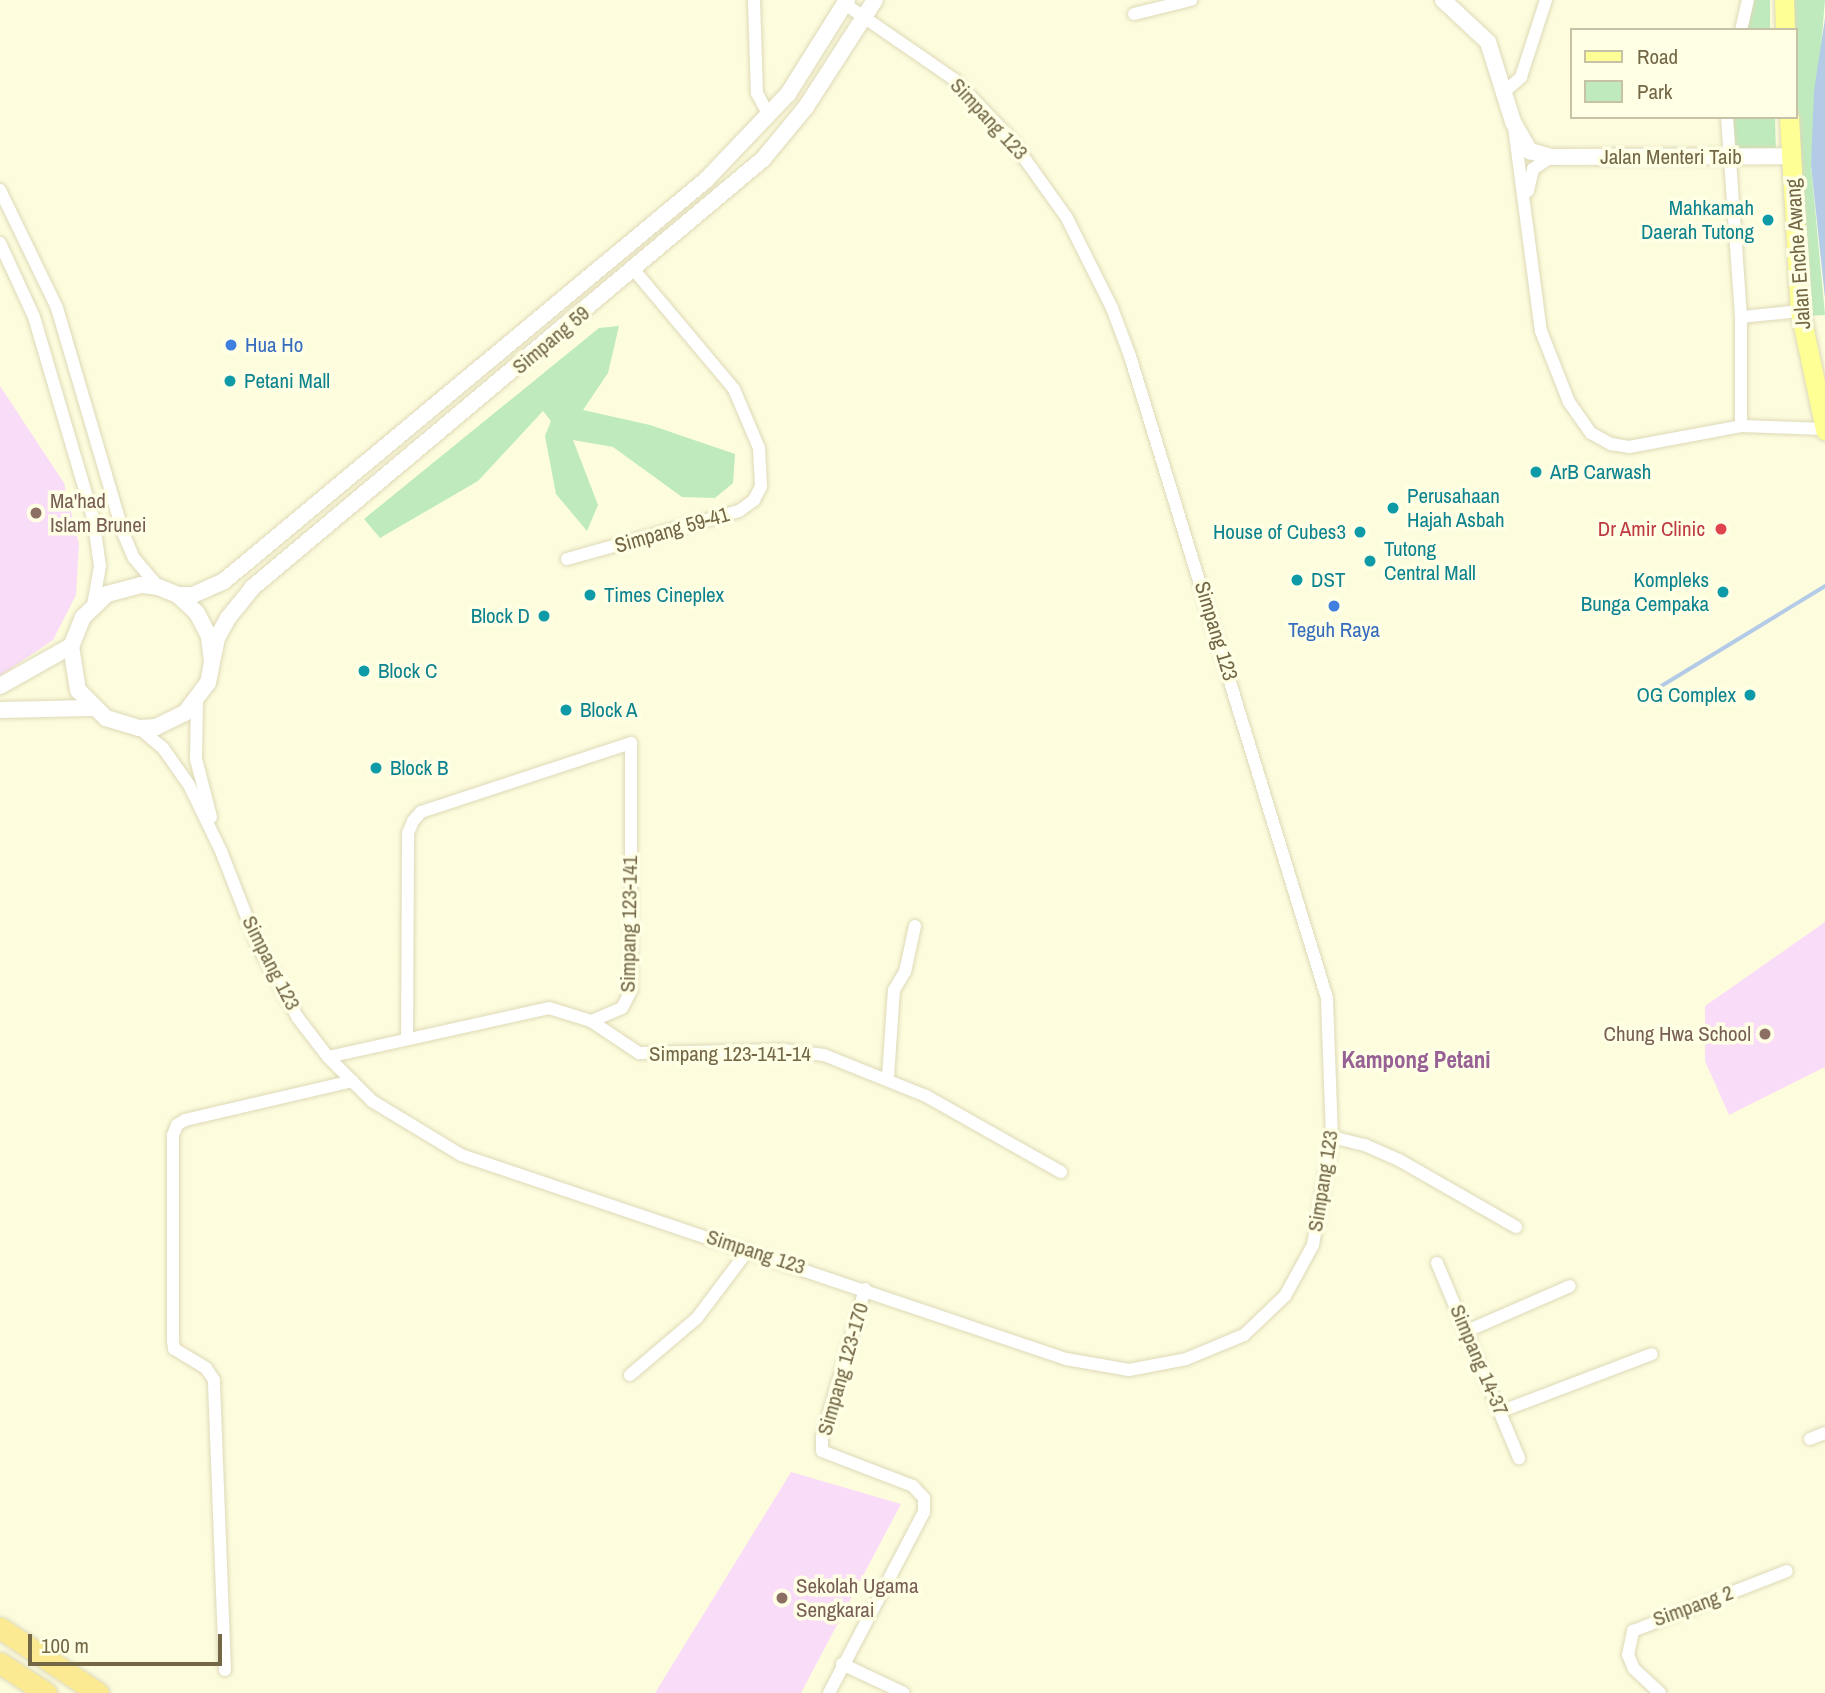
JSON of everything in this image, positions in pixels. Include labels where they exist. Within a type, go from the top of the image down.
[{"type":"highway","points":[[0,1628],[98,1693]]},
{"type":"highway","points":[[0,1663],[46,1693]]},
{"type":"main road","points":[[1784,0],[1785,28]]},
{"type":"main road","name":"Jalan Enche Awang","points":[[1789,119],[1800,310],[1825,430]]},
{"type":"street","points":[[754,0],[757,93],[769,116]]},
{"type":"street","name":"Simpang 59","points":[[212,662],[228,618],[252,588],[635,271],[763,159],[806,107],[875,0]]},
{"type":"street","points":[[1134,14],[1191,0]]},
{"type":"street","points":[[1443,0],[1488,42],[1513,121],[1524,146],[1551,157]]},
{"type":"street","points":[[1504,92],[1521,77],[1546,0]]},
{"type":"street","points":[[1741,28],[1748,0]]},
{"type":"street","name":"Simpang 59","points":[[178,595],[206,591],[240,568],[706,180],[769,116],[808,65],[846,2]]},
{"type":"street","name":"Simpang 123","points":[[197,701],[196,759],[221,851],[259,948],[298,1017],[328,1057],[352,1081],[420,1133],[461,1155],[865,1289],[1066,1359],[1129,1370],[1186,1359],[1244,1335],[1285,1296],[1314,1245],[1332,1137],[1327,998],[1310,933],[1112,307],[1068,218],[1010,138],[955,80],[846,2]]},
{"type":"street","points":[[1727,119],[1726,140],[1733,158],[1741,317],[1741,426]]},
{"type":"street","points":[[1513,121],[1526,202],[1541,331],[1569,402],[1591,433],[1611,444],[1629,447],[1741,426],[1825,430]]},
{"type":"street","name":"Jalan Menteri Taib","points":[[1551,157],[1791,156]]},
{"type":"street","points":[[1526,202],[1533,169],[1551,157]]},
{"type":"street","points":[[0,190],[57,308],[124,535],[134,558],[158,587]]},
{"type":"street","points":[[0,217],[12,211]]},
{"type":"street","points":[[0,243],[34,317],[93,517],[100,566],[93,605],[71,646],[0,686]]},
{"type":"street","name":"Simpang 59-41","points":[[567,559],[739,511],[754,500],[761,486],[759,447],[734,389],[635,271]]},
{"type":"street","points":[[1741,317],[1800,310]]},
{"type":"street","points":[[71,646],[75,679],[91,708],[122,726],[139,728],[171,722],[197,701],[212,662],[209,636],[197,612],[178,595],[158,587],[123,588],[93,605]]},
{"type":"street","points":[[0,710],[91,708]]},
{"type":"street","name":"Simpang 123","points":[[139,728],[175,763],[221,851]]},
{"type":"street","name":"Simpang 123-141","points":[[407,1039],[408,833],[413,821],[421,812],[631,743],[631,991],[622,1008],[591,1021]]},
{"type":"street","points":[[888,1077],[894,990],[905,972],[915,926]]},
{"type":"street","points":[[328,1057],[531,1009],[549,1008],[591,1021]]},
{"type":"street","name":"Simpang 123-141-14","points":[[591,1021],[639,1053],[784,1050],[824,1055],[888,1077],[1061,1172]]},
{"type":"street","points":[[225,1670],[214,1380],[196,1360],[174,1349],[173,1342],[173,1135],[177,1125],[185,1121],[352,1081]]},
{"type":"street","points":[[1332,1137],[1365,1145],[1399,1160],[1516,1227]]},
{"type":"street","points":[[630,1375],[697,1318],[748,1250]]},
{"type":"street","name":"Simpang 14-37","points":[[1437,1264],[1502,1411],[1518,1458]]},
{"type":"street","points":[[1467,1331],[1570,1286]]},
{"type":"street","name":"Simpang 123-170","points":[[829,1693],[924,1512],[924,1498],[913,1486],[822,1451],[822,1437],[865,1289]]},
{"type":"street","points":[[1502,1411],[1652,1354]]},
{"type":"street","points":[[1810,1439],[1825,1433]]},
{"type":"street","name":"Simpang 2","points":[[1660,1693],[1633,1669],[1628,1655],[1633,1632],[1787,1571]]},
{"type":"street","points":[[842,1664],[904,1693]]},
{"type":"shaded area","name":"Ma'had Islam Brunei","points":[[0,386],[64,483],[79,544],[76,595],[53,640],[0,676]]},
{"type":"shaded area","name":"Chung Hwa School","points":[[1825,922],[1825,1067],[1729,1115],[1705,1061],[1705,1006]]},
{"type":"shaded area","name":"Sekolah Ugama Sengkarai","points":[[791,1472],[901,1504],[801,1693],[655,1693]]},
{"type":"green space","points":[[1753,0],[1770,0],[1770,28],[1745,28]]},
{"type":"green space","points":[[1790,0],[1825,0],[1811,165],[1825,315],[1806,316],[1796,119],[1797,28],[1791,28]]},
{"type":"green space","points":[[1729,119],[1775,119],[1776,155],[1730,155]]},
{"type":"green space","points":[[619,326],[608,373],[583,410],[650,425],[735,454],[733,483],[715,498],[682,497],[613,447],[573,440],[598,505],[587,531],[556,494],[545,436],[551,421],[543,411],[478,481],[380,538],[364,519],[599,328]]},
{"type":"water","points":[[1825,18],[1825,298],[1811,165],[1814,91]]},
{"type":"waterway","points":[[1650,693],[1825,586]]},
{"type":"place","name":"Mahkamah Daerah Tutong","points":[[1768,220]]},
{"type":"place","name":"Hua Ho","points":[[231,345]]},
{"type":"place","name":"Petani Mall","points":[[230,381]]},
{"type":"place","name":"ArB Carwash","points":[[1536,472]]},
{"type":"place","name":"Perusahaan Hajah Asbah","points":[[1393,508]]},
{"type":"place","name":"Ma'had Islam Brunei","points":[[36,513]]},
{"type":"place","name":"Dr Amir Clinic","points":[[1721,529]]},
{"type":"place","name":"House of Cubes3","points":[[1360,532]]},
{"type":"place","name":"Tutong Central Mall","points":[[1370,561]]},
{"type":"place","name":"DST","points":[[1297,580]]},
{"type":"place","name":"Kompleks Bunga Cempaka","points":[[1723,592]]},
{"type":"place","name":"Times Cineplex","points":[[590,595]]},
{"type":"place","name":"Teguh Raya","points":[[1334,606]]},
{"type":"place","name":"Block D","points":[[544,616]]},
{"type":"place","name":"Block C","points":[[364,671]]},
{"type":"place","name":"OG Complex","points":[[1750,695]]},
{"type":"place","name":"Block A","points":[[566,710]]},
{"type":"place","name":"Block B","points":[[376,768]]},
{"type":"place","name":"Chung Hwa School","points":[[1765,1034]]},
{"type":"place","name":"Sekolah Ugama Sengkarai","points":[[782,1598]]},
{"type":"district","name":"Kampong Petani","points":[[1416,1060]]}]
